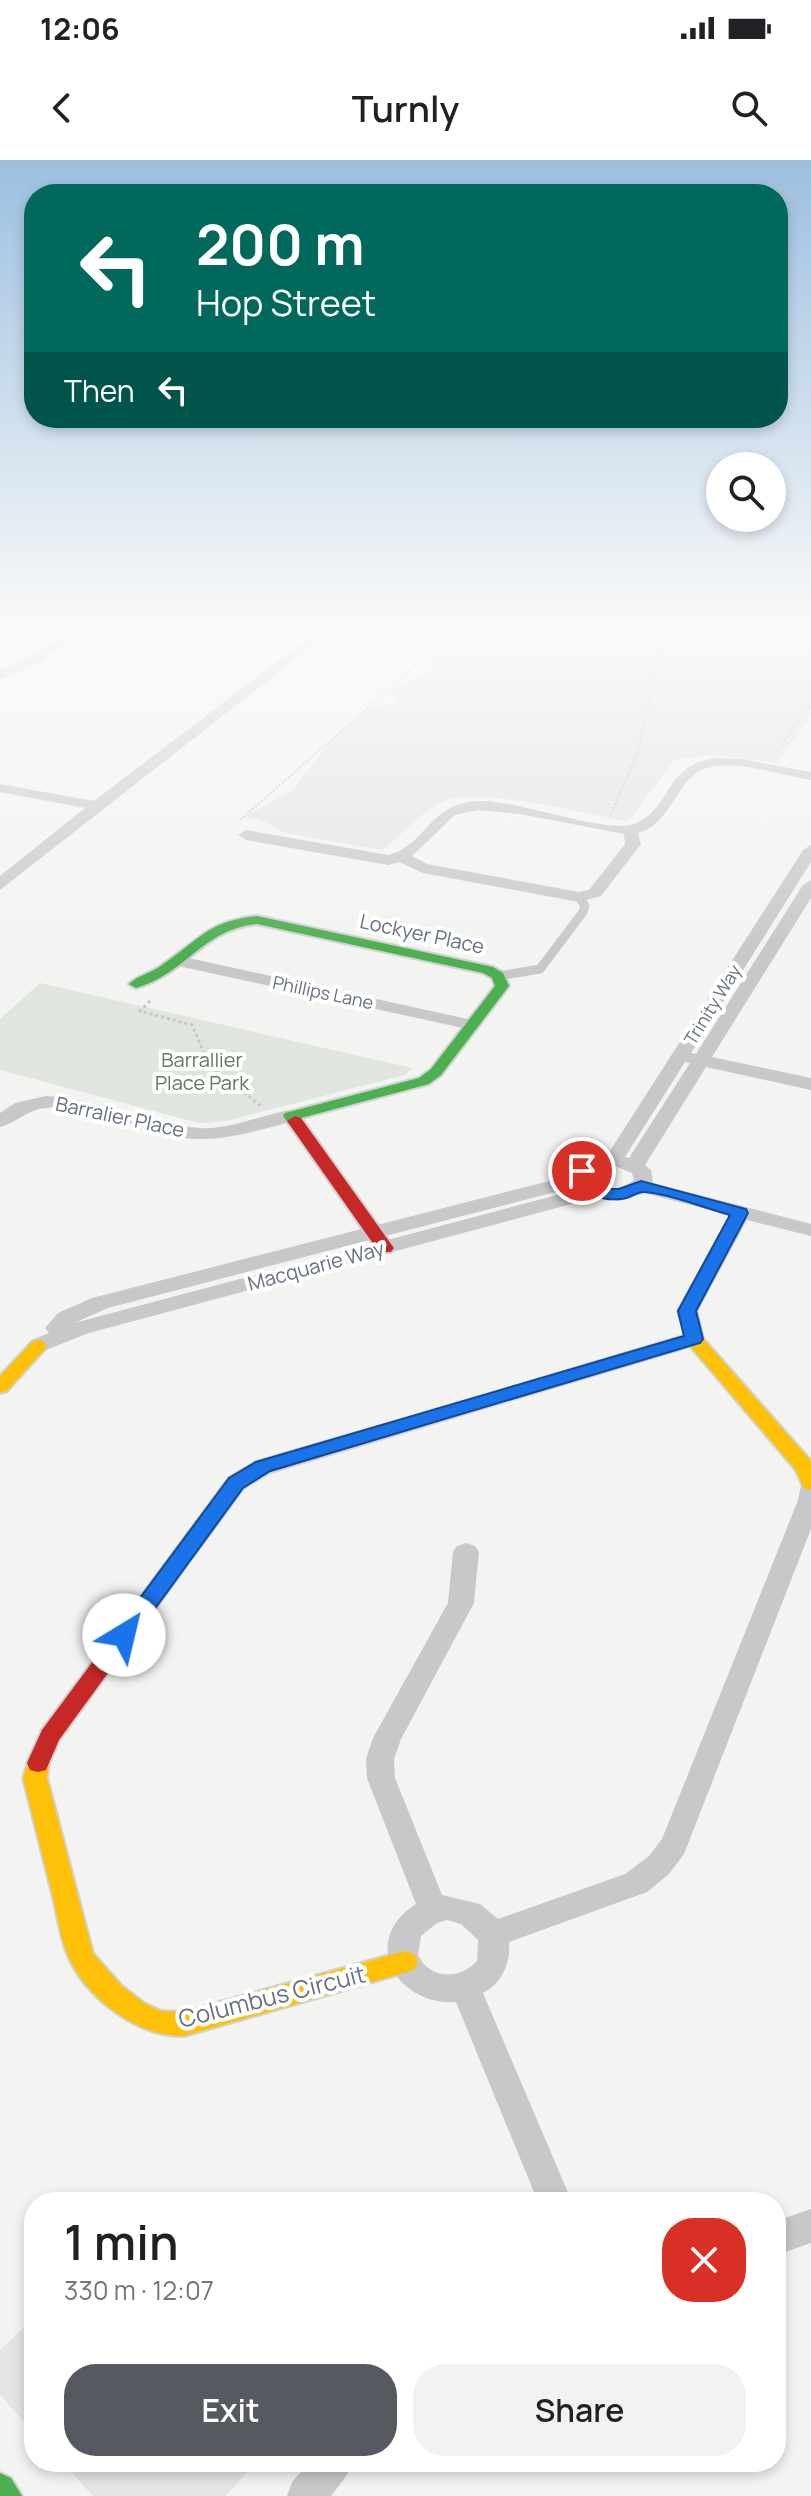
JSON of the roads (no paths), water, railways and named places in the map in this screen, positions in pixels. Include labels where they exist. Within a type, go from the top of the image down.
[{"type":"street","points":[[0,885],[28,859],[190,734]]},
{"type":"street","points":[[404,858],[451,812],[474,805],[630,831],[652,820],[688,772],[697,766],[715,762],[811,776]]},
{"type":"street","points":[[0,788],[96,806]]},
{"type":"street","points":[[246,835],[376,859],[404,858],[423,868],[579,897],[595,893],[629,850],[634,838],[630,831]]},
{"type":"street","name":"Trinity Way","points":[[589,1185],[582,1171],[589,1164],[614,1159],[811,850]]},
{"type":"street","name":"Trinity Way","points":[[635,1165],[811,885]]},
{"type":"street","name":"Lockyer Place","points":[[136,984],[165,970],[211,928],[239,920],[257,920],[488,970],[498,976],[502,986],[436,1072],[424,1081],[284,1116]]},
{"type":"street","name":"Phillips Lane","points":[[175,960],[472,1025]]},
{"type":"street","points":[[682,1056],[811,1084]]},
{"type":"street","name":"Barralier Place","points":[[0,1121],[13,1109],[36,1101],[63,1101],[179,1132],[201,1134],[223,1132],[284,1116]]},
{"type":"street","points":[[284,1116],[379,1240]]},
{"type":"street","points":[[614,1159],[635,1165],[644,1175],[641,1186]]},
{"type":"street","points":[[589,1185],[622,1194],[641,1186],[811,1230]]},
{"type":"street","name":"Macquarie Way","points":[[0,1387],[38,1346],[81,1328],[379,1240],[589,1185]]},
{"type":"street","points":[[493,1934],[636,1883],[659,1865],[674,1845],[809,1503],[811,1485],[804,1466],[694,1339],[687,1311],[740,1213]]},
{"type":"street","name":"Columbus Circuit","points":[[405,1962],[184,2024],[160,2023],[140,2014],[88,1971],[78,1950],[35,1778],[39,1756],[50,1736],[227,1496],[248,1474],[694,1339]]},
{"type":"street","points":[[433,1909],[381,1778],[380,1759],[387,1738],[461,1603],[466,1552]]},
{"type":"street","points":[[462,1908],[486,1923],[493,1934],[495,1960],[478,1981],[465,1987],[436,1988],[412,1973],[405,1962],[404,1936],[420,1915],[433,1909],[462,1908]]},
{"type":"street","points":[[465,1987],[551,2192]]},
{"type":"street","points":[[786,2235],[811,2226]]},
{"type":"street","points":[[306,2496],[326,2472]]},
{"type":"street","points":[[0,2489],[6,2496]]},
{"type":"lane","points":[[498,976],[540,969],[583,912],[585,906],[579,897]]},
{"type":"park label","name":"Barrallier Place Park","points":[[202,1072]]}]
